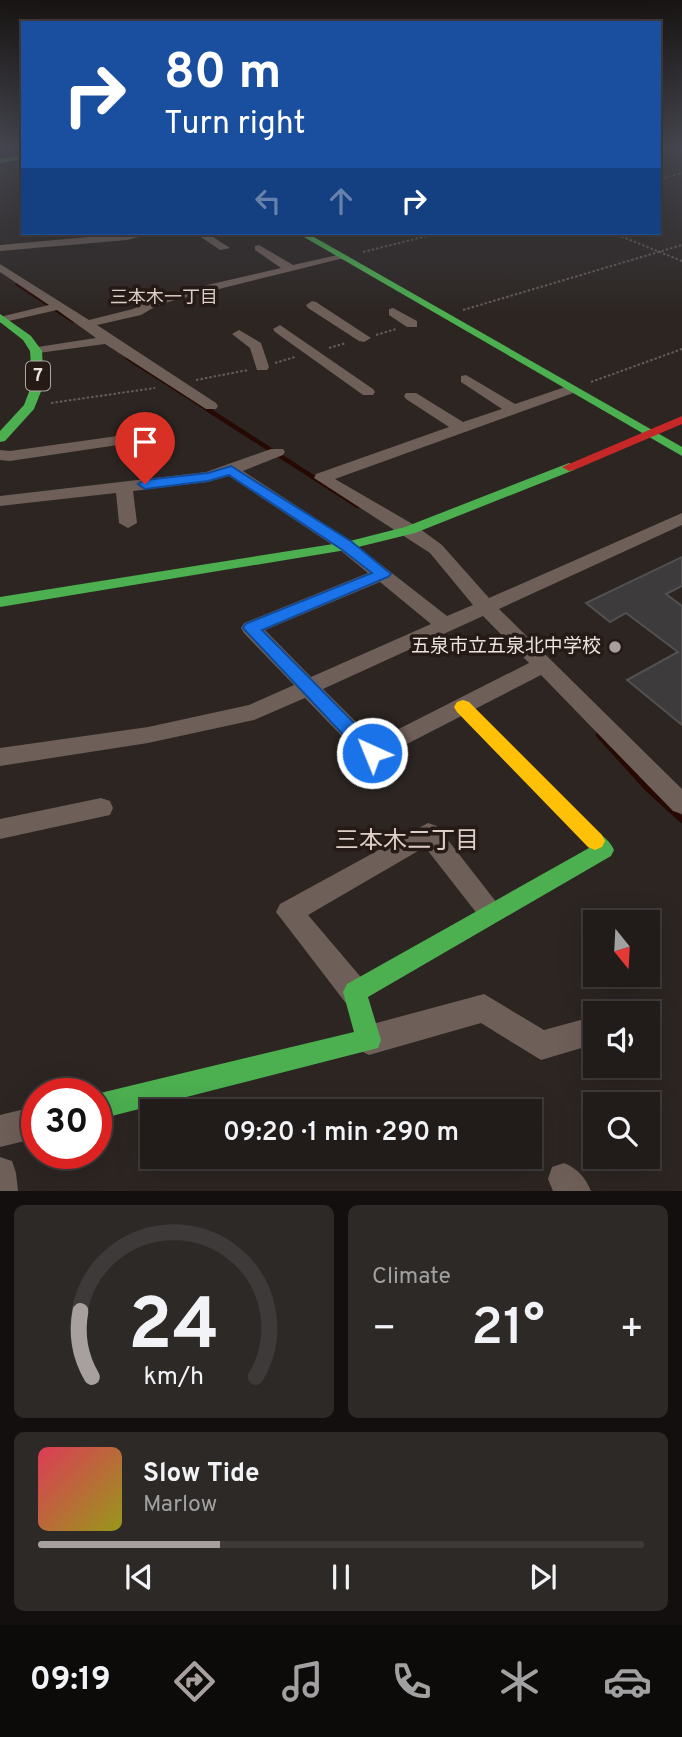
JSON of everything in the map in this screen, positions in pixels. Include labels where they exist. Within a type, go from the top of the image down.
[{"type":"street","points":[[0,248],[138,235]]},
{"type":"street","points":[[203,235],[224,248]]},
{"type":"street","points":[[304,235],[682,452]]},
{"type":"street","points":[[259,248],[291,269]]},
{"type":"street","points":[[87,324],[137,312],[154,302],[172,297],[342,257]]},
{"type":"street","points":[[0,267],[211,406]]},
{"type":"street","points":[[312,305],[365,338]]},
{"type":"street","points":[[1,319],[58,306]]},
{"type":"street","points":[[393,312],[412,324]]},
{"type":"street","name":"7","points":[[0,438],[30,406],[38,384],[36,351],[27,338],[1,319]]},
{"type":"street","points":[[280,329],[368,392]]},
{"type":"street","points":[[239,334],[256,346],[261,367]]},
{"type":"street","points":[[36,351],[107,340]]},
{"type":"street","points":[[466,379],[513,410]]},
{"type":"street","points":[[571,388],[322,478],[410,530],[436,549],[486,607],[682,804]]},
{"type":"street","points":[[411,396],[461,428]]},
{"type":"street","points":[[0,602],[346,546],[410,530],[480,505],[682,420]]},
{"type":"street","points":[[0,455],[10,456],[139,438]]},
{"type":"street","points":[[0,502],[208,477],[277,452]]},
{"type":"street","points":[[231,470],[346,546],[445,625]]},
{"type":"street","points":[[124,487],[128,523]]},
{"type":"street","points":[[0,757],[148,735],[254,712],[682,518]]},
{"type":"street","points":[[383,574],[251,628],[372,753],[545,664]]},
{"type":"street","points":[[355,992],[491,912],[604,850],[463,707]]},
{"type":"street","points":[[0,829],[101,808]]},
{"type":"street","points":[[369,1040],[355,992],[289,912],[428,833],[491,912]]},
{"type":"street","points":[[112,1103],[369,1040],[484,1008],[541,1045],[583,1033]]},
{"type":"street","points":[[0,1131],[21,1126]]},
{"type":"street","points":[[0,1173],[1,1191]]},
{"type":"path","points":[[342,257],[431,235]]},
{"type":"path","points":[[618,235],[682,261]]},
{"type":"path","points":[[444,315],[682,245]]},
{"type":"path","points":[[571,388],[682,349]]},
{"type":"path","points":[[30,406],[158,387]]},
{"type":"building","points":[[682,557],[682,586],[666,594],[682,606],[682,725],[627,680],[678,652],[626,613],[610,622],[586,603]]},
{"type":"waterway","points":[[17,284],[73,321]]},
{"type":"waterway","points":[[127,358],[210,411]]},
{"type":"waterway","points":[[207,409],[358,506]]},
{"type":"waterway","points":[[599,735],[647,788],[682,820]]},
{"type":"traffic: fast","points":[[304,235],[682,452]]},
{"type":"traffic: fast","points":[[0,317],[27,338],[36,351],[38,384],[30,406],[0,438]]},
{"type":"traffic: fast","points":[[0,602],[346,546],[410,530],[569,467]]},
{"type":"traffic: fast","points":[[112,1103],[369,1040],[355,992],[604,850],[595,841]]},
{"type":"traffic: slow","points":[[463,707],[595,841]]},
{"type":"traffic: jam","points":[[569,467],[682,420]]},
{"type":"place","name":"五泉市立五泉北中学校","points":[[615,647]]},
{"type":"district","name":"三本木一丁目","points":[[164,298]]},
{"type":"district","name":"三本木二丁目","points":[[407,842]]},
{"type":"route","points":[[145,484],[208,477],[231,470],[346,546],[383,574],[251,628],[372,753]]}]
